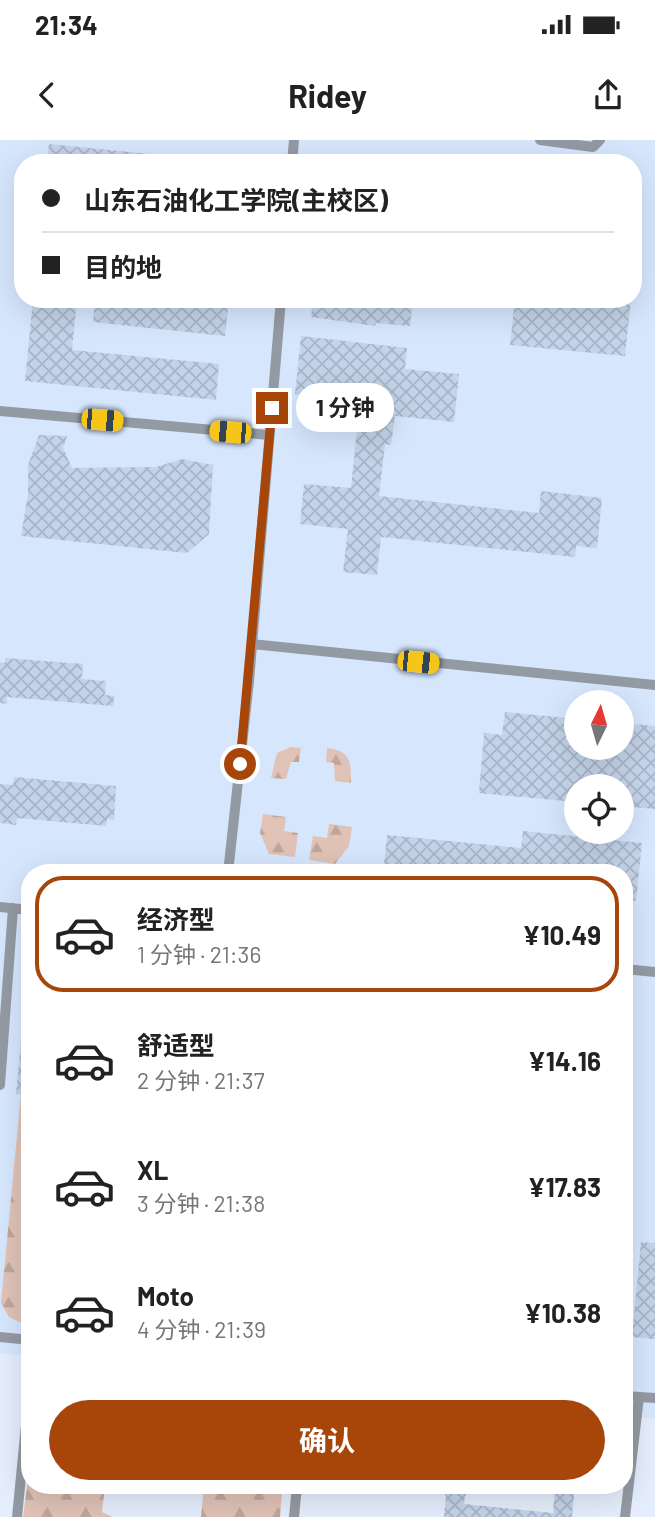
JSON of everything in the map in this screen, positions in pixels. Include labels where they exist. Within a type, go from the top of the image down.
[{"type":"lane","points":[[540,140],[593,147],[600,140]]},
{"type":"lane","points":[[229,864],[252,645],[280,308]]},
{"type":"lane","points":[[0,411],[269,435]]},
{"type":"lane","points":[[252,645],[655,685]]},
{"type":"lane","points":[[0,907],[21,909]]},
{"type":"lane","points":[[0,1085],[13,908]]},
{"type":"lane","points":[[633,970],[655,972]]},
{"type":"lane","points":[[0,1337],[21,1339]]},
{"type":"lane","points":[[633,1397],[655,1398]]},
{"type":"lane","points":[[633,1448],[639,1397]]},
{"type":"lane","points":[[17,1517],[21,1476]]},
{"type":"lane","points":[[294,1517],[296,1494]]},
{"type":"lane","points":[[625,1517],[628,1494]]},
{"type":"shaded area","points":[[0,140],[655,140],[655,1419],[633,1417],[633,864],[21,864],[21,1355],[0,1353]]},
{"type":"green space","points":[[291,747],[301,748],[299,762],[291,762],[286,779],[271,778],[277,753]]},
{"type":"green space","points":[[327,748],[341,752],[348,759],[351,783],[335,781],[334,763],[326,762]]},
{"type":"green space","points":[[263,814],[286,817],[284,831],[298,833],[295,857],[269,854],[260,833]]},
{"type":"green space","points":[[329,824],[352,827],[349,846],[335,864],[309,860],[313,836],[327,838]]},
{"type":"green space","points":[[21,1094],[21,1323],[9,1317],[1,1303]]},
{"type":"green space","points":[[26,1494],[104,1494],[102,1512],[113,1517],[23,1517]]},
{"type":"green space","points":[[203,1494],[282,1494],[280,1517],[201,1517]]},
{"type":"building","points":[[49,144],[149,154],[48,154]]},
{"type":"building","points":[[32,308],[76,308],[72,350],[219,364],[216,400],[25,381]]},
{"type":"building","points":[[94,308],[228,308],[225,336],[93,322]]},
{"type":"building","points":[[312,308],[412,308],[410,326],[376,323],[375,326],[311,317]]},
{"type":"building","points":[[514,308],[630,308],[625,356],[510,345]]},
{"type":"building","points":[[301,336],[407,348],[405,369],[459,374],[454,422],[395,416],[391,445],[385,444],[379,496],[539,513],[541,491],[602,498],[597,548],[576,546],[575,557],[381,537],[377,575],[343,572],[348,529],[300,524],[304,484],[351,488],[360,401],[295,394]]},
{"type":"building","points":[[39,435],[67,436],[63,448],[72,468],[156,467],[182,459],[213,465],[209,534],[187,553],[21,536],[28,494],[28,465]]},
{"type":"building","points":[[5,658],[83,664],[82,679],[106,681],[105,695],[114,696],[113,706],[7,697],[7,704],[0,703],[0,662],[5,663]]},
{"type":"building","points":[[505,712],[564,718],[564,760],[634,760],[634,724],[655,726],[655,809],[634,807],[634,774],[564,774],[564,801],[479,793],[484,733],[502,735]]},
{"type":"building","points":[[14,777],[116,786],[114,820],[107,819],[106,826],[17,818],[16,825],[0,823],[0,784],[13,785]]},
{"type":"building","points":[[523,831],[564,835],[564,844],[642,843],[636,901],[633,901],[633,864],[384,864],[387,835],[521,848]]},
{"type":"building","points":[[21,1041],[21,1094],[16,1094]]},
{"type":"building","points":[[641,1242],[655,1243],[655,1339],[633,1337]]},
{"type":"building","points":[[444,1494],[467,1494],[464,1504],[553,1513],[554,1494],[574,1494],[572,1517],[444,1517]]},
{"type":"route","points":[[240,764],[272,408]]}]
